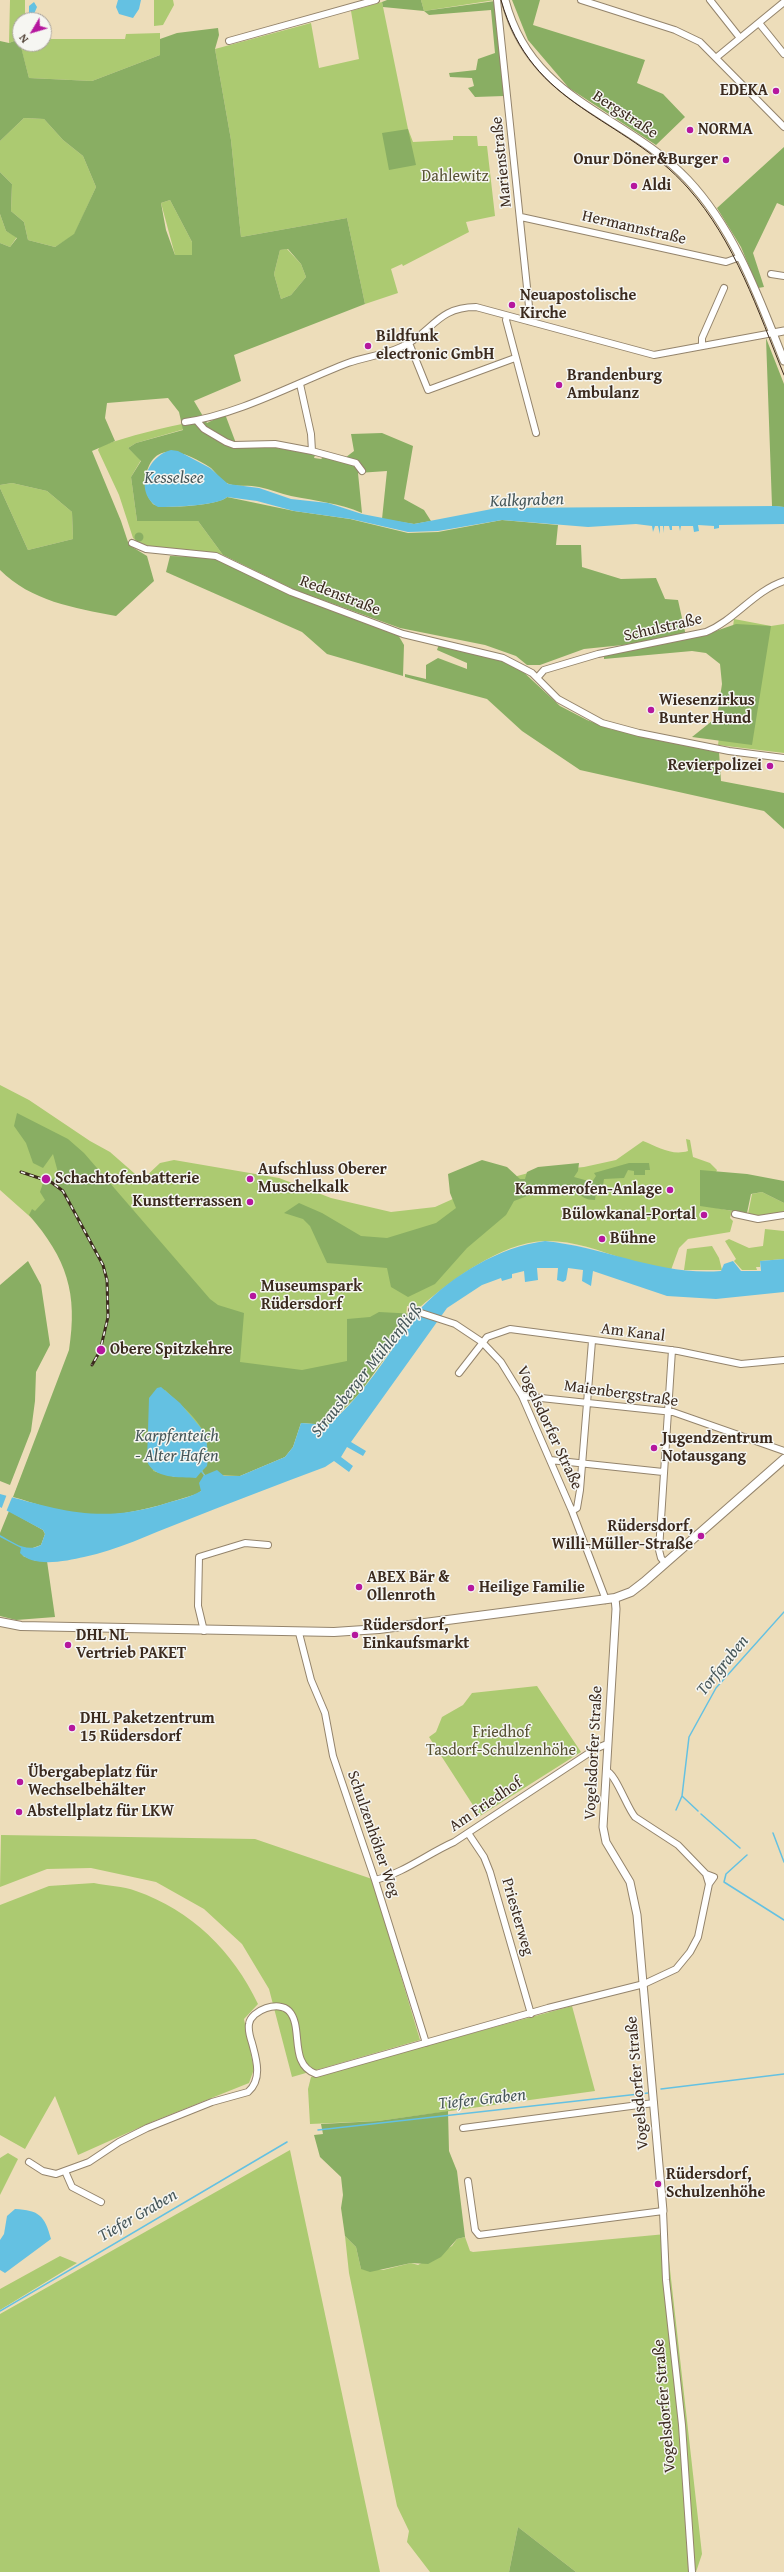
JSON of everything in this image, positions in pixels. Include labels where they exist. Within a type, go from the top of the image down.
[{"type":"main road","points":[[0,1622],[21,1626],[299,1633],[379,1629],[610,1599],[631,1592],[784,1459]]},
{"type":"street","points":[[229,40],[376,0]]},
{"type":"street","name":"Marienstraße","points":[[497,0],[530,316],[528,321]]},
{"type":"street","name":"Bergstraße","points":[[505,0],[516,30],[544,72],[567,94],[640,140],[681,173],[703,198],[740,256],[784,361]]},
{"type":"street","points":[[581,0],[686,34],[700,42],[717,57],[784,126]]},
{"type":"street","points":[[710,0],[740,38]]},
{"type":"street","points":[[717,57],[784,2]]},
{"type":"street","points":[[759,23],[784,54]]},
{"type":"street","name":"Hermannstraße","points":[[520,217],[726,262],[740,256]]},
{"type":"street","points":[[771,274],[784,276]]},
{"type":"street","points":[[702,346],[702,338],[724,288]]},
{"type":"street","points":[[185,422],[197,421],[300,384],[347,364],[409,343],[442,316],[458,307],[476,307],[654,355],[784,331]]},
{"type":"street","points":[[507,316],[506,320],[515,358],[536,432]]},
{"type":"street","points":[[409,343],[428,390],[515,358]]},
{"type":"street","points":[[300,384],[311,434],[312,451]]},
{"type":"street","points":[[197,421],[204,429],[234,445],[275,444],[312,451],[356,463],[362,471]]},
{"type":"street","name":"Redenstraße","points":[[132,543],[146,549],[216,556],[309,599],[403,634],[503,658],[523,667],[537,678],[558,699],[602,723],[719,749],[784,758]]},
{"type":"street","name":"Schulstraße","points":[[537,678],[544,670],[598,654],[706,632],[721,625],[772,586],[784,581]]},
{"type":"street","points":[[735,1214],[758,1219],[784,1215]]},
{"type":"street","name":"Vogelsdorfer Straße","points":[[412,1310],[444,1319],[482,1342],[501,1362],[522,1396],[572,1511],[604,1590],[616,1609],[603,1827],[606,1842],[626,1873],[634,1896],[644,1984],[654,2103],[663,2211],[666,2280],[682,2425],[692,2572]]},
{"type":"street","name":"Am Kanal","points":[[482,1342],[487,1337],[498,1331],[510,1329],[592,1341],[672,1350],[741,1364],[784,1360]]},
{"type":"street","points":[[572,1511],[577,1508],[580,1490],[592,1341]]},
{"type":"street","points":[[459,1373],[482,1342]]},
{"type":"street","points":[[665,1563],[658,1550],[672,1350]]},
{"type":"street","name":"Maienbergstraße","points":[[522,1396],[667,1412],[784,1451]]},
{"type":"street","points":[[550,1460],[663,1472]]},
{"type":"street","points":[[204,1631],[198,1606],[199,1557],[245,1543],[268,1545]]},
{"type":"street","name":"Schulzenhöher Weg","points":[[299,1633],[311,1680],[325,1713],[333,1756],[375,1880],[426,2043]]},
{"type":"street","name":"Am Friedhof","points":[[375,1880],[394,1875],[429,1853],[468,1833],[595,1749],[607,1744]]},
{"type":"street","points":[[29,2162],[43,2171],[56,2174],[89,2162],[119,2142],[147,2128],[212,2102],[248,2092],[255,2082],[257,2068],[249,2024],[259,2011],[278,2007],[289,2012],[293,2018],[300,2058],[306,2068],[316,2074],[644,1984],[676,1968],[690,1952],[698,1937],[709,1884],[714,1878],[706,1874],[678,1845],[635,1817],[630,1812],[613,1775],[606,1771]]},
{"type":"street","name":"Priesterweg","points":[[468,1833],[484,1857],[490,1872],[531,2014]]},
{"type":"street","points":[[463,2128],[654,2103]]},
{"type":"street","points":[[65,2171],[72,2187],[101,2202]]},
{"type":"street","points":[[468,2181],[475,2230],[479,2235],[663,2211]]},
{"type":"green space","points":[[10,0],[25,0],[25,12],[12,12],[12,42],[9,43]]},
{"type":"green space","points":[[154,0],[173,0],[174,5],[163,25],[154,26]]},
{"type":"green space","points":[[387,0],[421,0],[424,11],[383,7],[382,2]]},
{"type":"green space","points":[[421,0],[495,0],[424,11]]},
{"type":"green space","points":[[512,0],[540,0],[533,25],[645,60],[637,83],[663,94],[685,117],[656,145],[569,88],[528,40]]},
{"type":"green space","points":[[495,1],[504,96],[475,97],[468,88],[474,86],[472,78],[450,77],[449,73],[476,70],[478,59],[495,53],[491,10],[429,15],[424,11]]},
{"type":"green space","name":"Dahlewitz","points":[[382,2],[408,129],[413,142],[453,140],[453,136],[477,136],[478,146],[487,146],[495,216],[466,222],[469,232],[403,266],[402,264],[391,269],[398,293],[365,304],[347,218],[241,237],[231,140],[215,49],[311,23],[319,68],[359,59],[351,11]]},
{"type":"green space","points":[[218,28],[219,35],[215,49],[231,140],[241,237],[347,218],[365,304],[234,355],[241,381],[194,401],[207,423],[225,414],[237,446],[261,445],[315,455],[314,458],[321,459],[325,456],[341,461],[354,451],[351,434],[382,433],[413,446],[404,499],[424,510],[431,521],[414,524],[382,519],[387,471],[358,473],[362,513],[336,505],[291,496],[255,486],[229,484],[202,462],[193,457],[173,452],[164,452],[156,456],[150,464],[146,476],[145,487],[153,504],[167,507],[191,506],[222,500],[227,497],[294,511],[350,519],[408,533],[438,532],[502,520],[558,525],[556,545],[581,545],[582,567],[621,579],[656,578],[665,599],[678,600],[686,636],[652,642],[584,649],[540,665],[527,665],[516,656],[485,645],[400,628],[295,590],[223,555],[198,521],[137,521],[131,477],[141,461],[128,448],[136,443],[183,430],[179,412],[168,398],[107,403],[105,418],[115,441],[92,451],[121,521],[129,545],[147,556],[154,581],[116,616],[54,602],[25,589],[12,581],[0,570],[0,488],[28,550],[73,539],[72,512],[47,491],[12,483],[0,485],[0,243],[10,247],[17,238],[6,231],[0,214],[0,172],[12,184],[11,211],[24,222],[28,240],[55,247],[74,234],[96,187],[83,156],[63,140],[44,119],[24,118],[0,141],[0,41],[9,43],[12,42],[12,52],[22,52],[29,78],[92,81],[160,55],[160,39],[177,33]],"holes":[[[170,200],[192,242],[192,255],[175,255],[166,230],[161,203]],[[288,249],[301,264],[306,277],[291,295],[281,299],[274,274],[280,250]]]},
{"type":"green space","points":[[160,33],[160,55],[92,81],[29,78],[22,52],[52,52],[52,39],[125,39],[126,34]]},
{"type":"green space","points":[[24,118],[44,119],[63,140],[83,156],[96,187],[74,235],[55,247],[28,240],[24,222],[11,211],[12,184],[0,172],[0,141]]},
{"type":"green space","points":[[408,129],[416,165],[389,170],[382,133]]},
{"type":"green space","points":[[784,147],[784,206],[777,203],[753,253],[764,287],[758,288],[741,247],[717,208]]},
{"type":"green space","points":[[170,200],[192,242],[192,255],[175,255],[161,203]]},
{"type":"green space","points":[[0,214],[6,231],[17,237],[10,247],[0,243]]},
{"type":"green space","points":[[287,249],[301,264],[306,277],[291,295],[281,299],[274,274],[280,250]]},
{"type":"green space","points":[[766,338],[784,384],[784,507],[772,506]]},
{"type":"green space","points":[[194,422],[195,426],[136,443],[128,448],[141,460],[131,477],[137,521],[198,521],[223,555],[175,551],[150,547],[133,538],[119,495],[98,450],[100,446],[135,435],[170,426]]},
{"type":"green space","points":[[12,483],[47,491],[72,512],[73,539],[28,550],[0,488],[0,485]]},
{"type":"green space","points":[[139,532],[144,537],[139,542],[134,537]]},
{"type":"green space","points":[[170,556],[204,557],[222,561],[397,633],[404,645],[403,676],[327,654],[302,632],[166,572]]},
{"type":"green space","points":[[734,619],[771,626],[784,624],[784,753],[718,745]]},
{"type":"green space","points":[[736,624],[771,626],[752,745],[692,737],[717,717],[722,684],[720,664],[706,653],[692,651],[604,659],[604,656],[707,634]]},
{"type":"green space","points":[[439,644],[492,657],[518,667],[560,706],[587,720],[610,729],[719,752],[721,781],[784,793],[784,829],[764,811],[580,770],[522,731],[487,699],[405,677],[405,674],[426,679],[426,665],[438,658],[467,669],[467,663],[437,650]]},
{"type":"green space","name":"Museumspark Rüdersdorf","points":[[0,1085],[29,1100],[90,1141],[110,1152],[142,1180],[160,1163],[174,1160],[279,1178],[331,1198],[391,1212],[435,1207],[484,1185],[532,1172],[584,1167],[616,1160],[643,1141],[671,1152],[688,1151],[686,1139],[690,1140],[693,1157],[710,1163],[717,1170],[702,1205],[732,1211],[730,1218],[733,1221],[730,1232],[688,1239],[679,1248],[671,1270],[630,1261],[595,1249],[564,1242],[544,1241],[527,1243],[511,1248],[462,1275],[420,1307],[407,1306],[406,1316],[323,1404],[75,1504],[15,1493],[72,1347],[73,1315],[70,1284],[59,1254],[51,1240],[31,1217],[0,1190]]},
{"type":"green space","points":[[17,1113],[68,1139],[84,1153],[210,1299],[218,1305],[244,1313],[240,1362],[302,1370],[347,1361],[347,1319],[370,1317],[379,1312],[417,1314],[359,1394],[328,1425],[301,1423],[293,1447],[285,1457],[240,1476],[205,1475],[202,1471],[207,1458],[205,1435],[200,1425],[184,1407],[165,1390],[153,1471],[175,1477],[201,1471],[204,1475],[201,1491],[197,1494],[139,1510],[110,1515],[79,1514],[62,1511],[13,1497],[69,1350],[72,1311],[67,1278],[61,1262],[53,1247],[29,1215],[32,1209],[35,1211],[45,1200],[40,1192],[43,1183],[59,1176],[53,1154],[43,1168],[33,1163],[26,1143],[14,1126]]},
{"type":"green space","points":[[482,1160],[507,1167],[520,1179],[525,1179],[527,1172],[538,1167],[579,1163],[578,1171],[574,1177],[592,1182],[596,1176],[594,1173],[629,1163],[649,1163],[650,1170],[645,1170],[645,1175],[634,1175],[634,1171],[628,1170],[624,1178],[604,1179],[602,1192],[596,1191],[595,1200],[587,1199],[567,1189],[552,1188],[514,1201],[506,1215],[467,1248],[435,1284],[408,1297],[391,1287],[387,1268],[327,1263],[310,1226],[303,1219],[284,1213],[299,1203],[322,1213],[361,1236],[387,1238],[436,1223],[456,1208],[450,1193],[448,1174]]},
{"type":"green space","points":[[700,1170],[747,1174],[784,1181],[784,1203],[762,1192],[751,1194],[747,1213],[700,1206]]},
{"type":"green space","points":[[762,1192],[784,1203],[784,1212],[764,1216],[748,1214],[752,1194]]},
{"type":"green space","points":[[765,1229],[784,1231],[784,1259],[760,1261],[760,1267],[756,1267],[757,1270],[742,1270],[734,1261],[736,1259],[725,1241],[729,1239],[749,1248],[763,1246]]},
{"type":"green space","points":[[712,1246],[719,1258],[722,1270],[684,1270],[687,1249]]},
{"type":"green space","points":[[28,1261],[41,1285],[50,1345],[36,1372],[35,1401],[31,1431],[10,1485],[0,1481],[0,1285]]},
{"type":"green space","points":[[9,1511],[43,1530],[45,1534],[41,1545],[30,1549],[22,1547],[23,1556],[36,1561],[47,1561],[55,1617],[16,1620],[0,1616],[0,1533]]},
{"type":"green space","name":"Friedhof Tasdorf-Schulzenhöhe","points":[[537,1686],[581,1752],[480,1816],[429,1737],[436,1732],[442,1717],[463,1705],[472,1693]]},
{"type":"green space","points":[[1,1835],[255,1839],[372,1879],[420,2040],[292,2077],[269,1989],[242,1944],[204,1909],[156,1882],[91,1868],[47,1869],[0,1887]]},
{"type":"green space","points":[[94,1883],[131,1889],[156,1899],[175,1909],[192,1921],[223,1950],[248,1985],[258,2004],[244,2019],[254,2069],[249,2083],[154,2121],[78,2155],[55,2096],[25,2149],[0,2135],[0,1905],[49,1886]]},
{"type":"green space","points":[[572,2006],[595,2091],[378,2121],[310,2124],[308,2089],[311,2077]]},
{"type":"green space","points":[[448,2111],[449,2151],[457,2171],[465,2237],[457,2239],[441,2257],[428,2264],[411,2263],[370,2272],[361,2269],[356,2247],[345,2236],[341,2208],[343,2195],[341,2177],[320,2157],[314,2135],[323,2134],[321,2124],[378,2121]]},
{"type":"green space","points":[[290,2150],[380,2572],[0,2572],[0,2314]]},
{"type":"green space","points":[[8,2153],[18,2159],[0,2195],[0,2158]]},
{"type":"green space","points":[[666,2234],[702,2554],[696,2572],[576,2572],[518,2527],[509,2572],[430,2572],[407,2542],[409,2531],[397,2506],[349,2273],[345,2236],[356,2247],[361,2269],[383,2270],[411,2263],[418,2265],[452,2246],[457,2239],[465,2237],[470,2251],[473,2252]]},
{"type":"green space","points":[[60,2256],[77,2263],[0,2310],[0,2289]]},
{"type":"green space","points":[[518,2527],[576,2572],[509,2572]]},
{"type":"water","points":[[118,0],[141,0],[139,9],[133,18],[119,14],[116,7]]},
{"type":"water","points":[[34,2],[37,7],[35,12],[29,12],[29,6]]},
{"type":"water","name":"Kesselsee","points":[[171,450],[178,451],[210,468],[228,484],[259,488],[291,499],[328,503],[362,514],[414,524],[497,508],[776,506],[784,507],[784,524],[719,525],[719,528],[714,529],[714,526],[698,525],[699,531],[694,532],[693,526],[681,526],[680,531],[679,526],[672,526],[672,530],[670,530],[669,526],[664,526],[663,533],[663,526],[660,526],[660,534],[658,526],[655,526],[653,532],[652,526],[636,524],[588,527],[502,520],[438,531],[408,532],[351,519],[294,511],[257,501],[227,497],[222,500],[205,504],[158,507],[150,500],[146,493],[146,475],[155,459]]},
{"type":"water","name":"Karpfenteich - Alter Hafen","points":[[545,1241],[567,1244],[654,1265],[698,1271],[721,1271],[724,1264],[733,1261],[741,1271],[761,1271],[760,1261],[784,1259],[784,1292],[716,1299],[667,1296],[593,1271],[591,1286],[582,1281],[583,1270],[568,1268],[566,1280],[563,1282],[557,1280],[558,1268],[537,1268],[538,1280],[525,1282],[524,1271],[512,1274],[512,1278],[502,1281],[501,1278],[482,1285],[447,1308],[351,1442],[366,1451],[363,1456],[347,1447],[341,1457],[353,1466],[349,1472],[334,1461],[325,1467],[122,1546],[97,1554],[68,1560],[50,1562],[33,1561],[20,1553],[21,1548],[0,1537],[0,1535],[20,1546],[30,1548],[41,1545],[45,1534],[43,1530],[0,1507],[0,1494],[63,1510],[102,1514],[122,1513],[144,1509],[184,1498],[201,1491],[199,1483],[204,1475],[201,1472],[196,1478],[168,1476],[155,1471],[150,1467],[147,1461],[149,1398],[157,1388],[161,1387],[180,1403],[206,1434],[208,1459],[207,1466],[202,1471],[205,1475],[217,1470],[224,1476],[240,1476],[285,1457],[293,1447],[301,1423],[328,1425],[338,1416],[357,1396],[374,1374],[421,1308],[447,1284],[478,1264],[494,1256],[528,1244]]},
{"type":"water","points":[[15,2209],[30,2211],[40,2216],[49,2231],[51,2239],[5,2273],[0,2270],[0,2240],[4,2234],[7,2216]]},
{"type":"pier","points":[[7,1494],[13,1495],[6,1512],[1,1510]]},
{"type":"waterway","name":"Torfgraben","points":[[676,1810],[682,1796],[689,1737],[716,1688],[784,1612]]},
{"type":"waterway","points":[[682,1796],[698,1811]]},
{"type":"waterway","points":[[701,1814],[740,1848]]},
{"type":"waterway","points":[[773,1833],[784,1862]]},
{"type":"waterway","points":[[747,1855],[726,1874],[724,1882],[784,1920]]},
{"type":"waterway","name":"Tiefer Graben","points":[[661,2089],[784,2074]]},
{"type":"waterway","name":"Tiefer Graben","points":[[318,2130],[648,2093]]},
{"type":"waterway","name":"Tiefer Graben","points":[[0,2311],[287,2142]]},
{"type":"tram line","points":[[501,0],[515,37],[534,65],[556,88],[581,108],[635,143],[662,163],[688,188],[705,209],[744,277],[784,375]]},
{"type":"railway","points":[[21,1172],[51,1182],[63,1191],[103,1265],[107,1280],[108,1317],[100,1351],[92,1365]]},
{"type":"place","name":"EDEKA","points":[[776,91]]},
{"type":"place","name":"NORMA","points":[[690,130]]},
{"type":"place","name":"Onur Döner&Burger","points":[[726,160]]},
{"type":"place","name":"Aldi","points":[[634,186]]},
{"type":"place","name":"Neuapostolische Kirche","points":[[512,305]]},
{"type":"place","name":"Bildfunk electronic GmbH","points":[[368,346]]},
{"type":"place","name":"Brandenburg Ambulanz","points":[[559,385]]},
{"type":"place","name":"Wiesenzirkus Bunter Hund","points":[[651,710]]},
{"type":"place","name":"Revierpolizei","points":[[770,766]]},
{"type":"place","name":"Schachtofenbatterie","points":[[46,1179]]},
{"type":"place","name":"Aufschluss Oberer Muschelkalk","points":[[250,1179]]},
{"type":"place","name":"Kammerofen-Anlage","points":[[670,1190]]},
{"type":"place","name":"Kunstterrassen","points":[[250,1202]]},
{"type":"place","name":"Bülowkanal-Portal","points":[[704,1215]]},
{"type":"place","name":"Bühne","points":[[602,1239]]},
{"type":"place","name":"Museumspark Rüdersdorf","points":[[253,1296]]},
{"type":"place","name":"Obere Spitzkehre","points":[[101,1350]]},
{"type":"place","name":"Jugendzentrum Notausgang","points":[[654,1448]]},
{"type":"place","name":"Rüdersdorf, Willi-Müller-Straße","points":[[701,1536]]},
{"type":"place","name":"ABEX Bär & Ollenroth","points":[[359,1587]]},
{"type":"place","name":"Heilige Familie","points":[[471,1588]]},
{"type":"place","name":"Rüdersdorf, Einkaufsmarkt","points":[[355,1635]]},
{"type":"place","name":"DHL NL Vertrieb PAKET","points":[[68,1645]]},
{"type":"place","name":"DHL Paketzentrum 15 Rüdersdorf","points":[[72,1728]]},
{"type":"place","name":"Übergabeplatz für Wechselbehälter","points":[[20,1782]]},
{"type":"place","name":"Abstellplatz für LKW","points":[[19,1812]]},
{"type":"place","name":"Rüdersdorf, Schulzenhöhe","points":[[658,2184]]},
{"type":"water label","name":"Kalkgraben","points":[[527,501]]},
{"type":"water label","name":"Strausberger Mühlenfließ","points":[[367,1371]]}]
